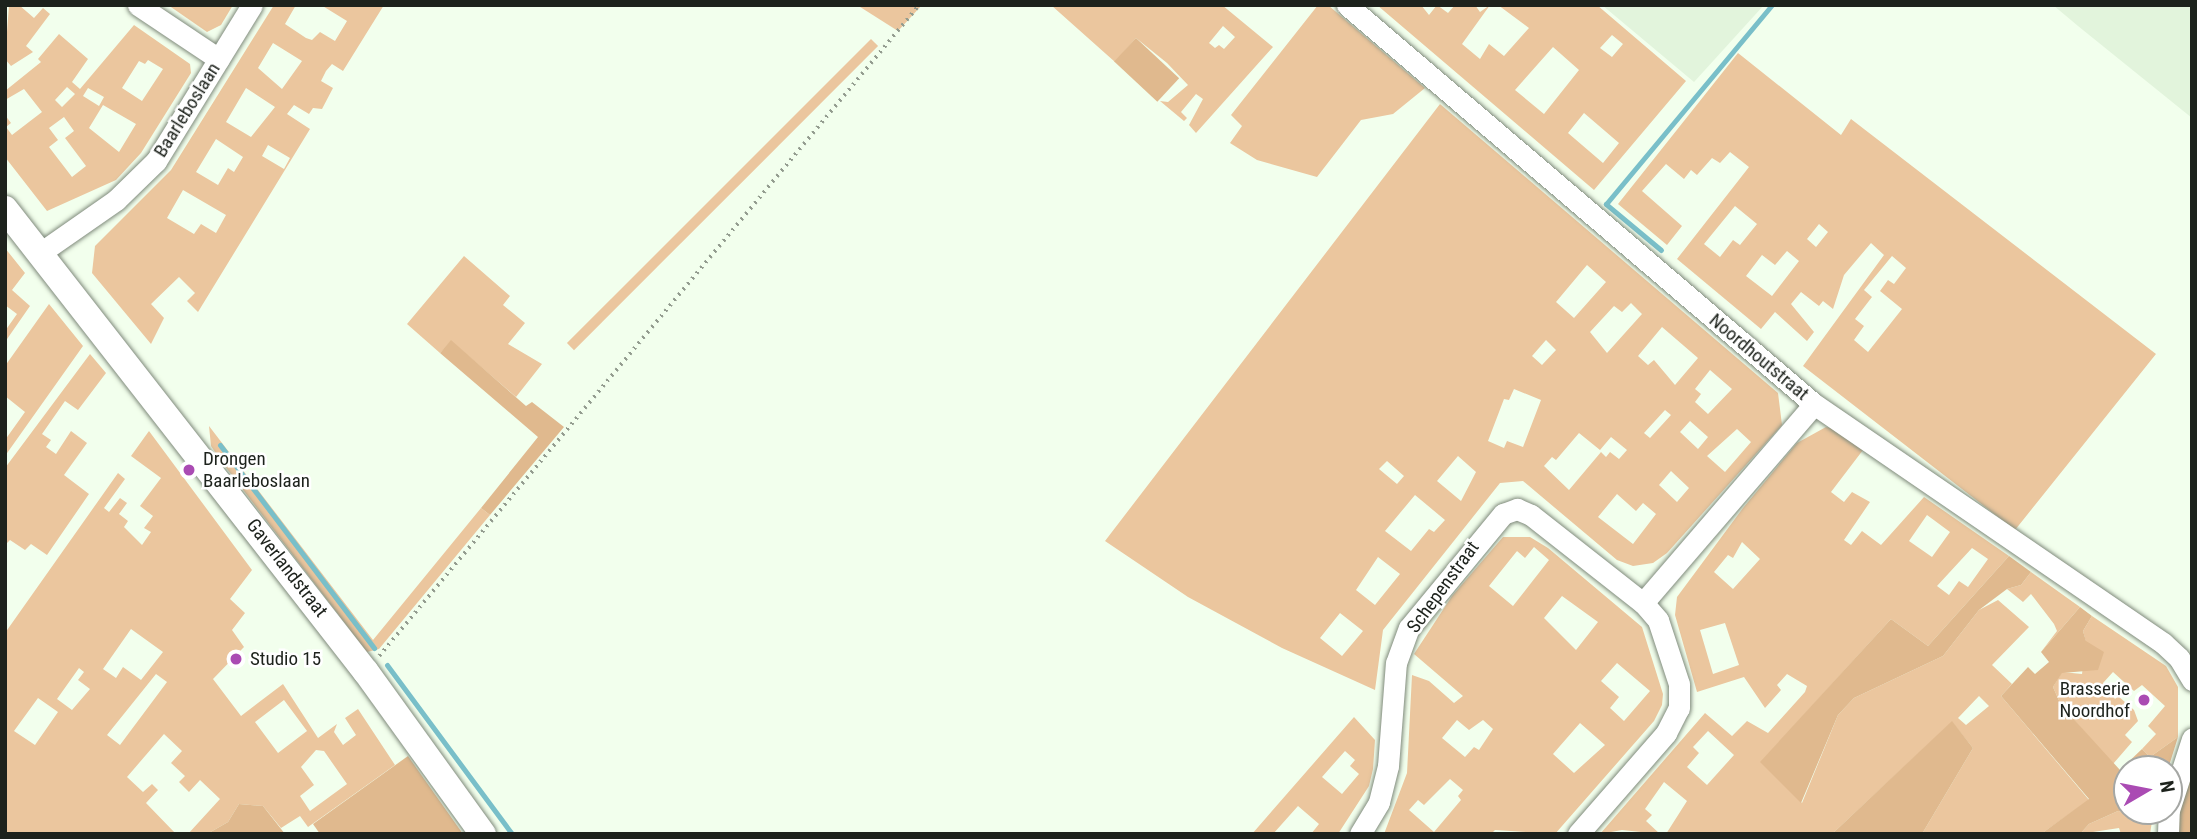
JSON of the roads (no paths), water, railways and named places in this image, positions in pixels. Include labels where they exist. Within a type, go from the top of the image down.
[{"type":"main road","name":"Gaverlandstraat","points":[[5,209],[366,671],[483,834]]},
{"type":"street","points":[[138,5],[219,59]]},
{"type":"street","name":"Baarleboslaan","points":[[40,253],[116,200],[156,161],[252,5]]},
{"type":"street","name":"Noordhoutstraat","points":[[1346,5],[1814,404],[2163,643],[2191,676]]},
{"type":"street","points":[[1643,603],[1814,404]]},
{"type":"street","name":"Schepenstraat","points":[[1360,834],[1379,802],[1388,766],[1396,663],[1409,628],[1503,513],[1517,509],[1531,515],[1643,603],[1658,620],[1679,684],[1679,708],[1666,733],[1578,834]]},
{"type":"street","points":[[2183,767],[2192,739]]},
{"type":"waterway","points":[[1661,250],[1606,204],[1772,5]]},
{"type":"waterway","points":[[220,445],[374,648]]},
{"type":"waterway","points":[[387,665],[512,834]]},
{"type":"place","name":"Drongen Baarleboslaan","points":[[189,470]]},
{"type":"place","name":"Studio 15","points":[[236,659]]},
{"type":"place","name":"Brasserie Noordhof","points":[[2144,700]]}]
